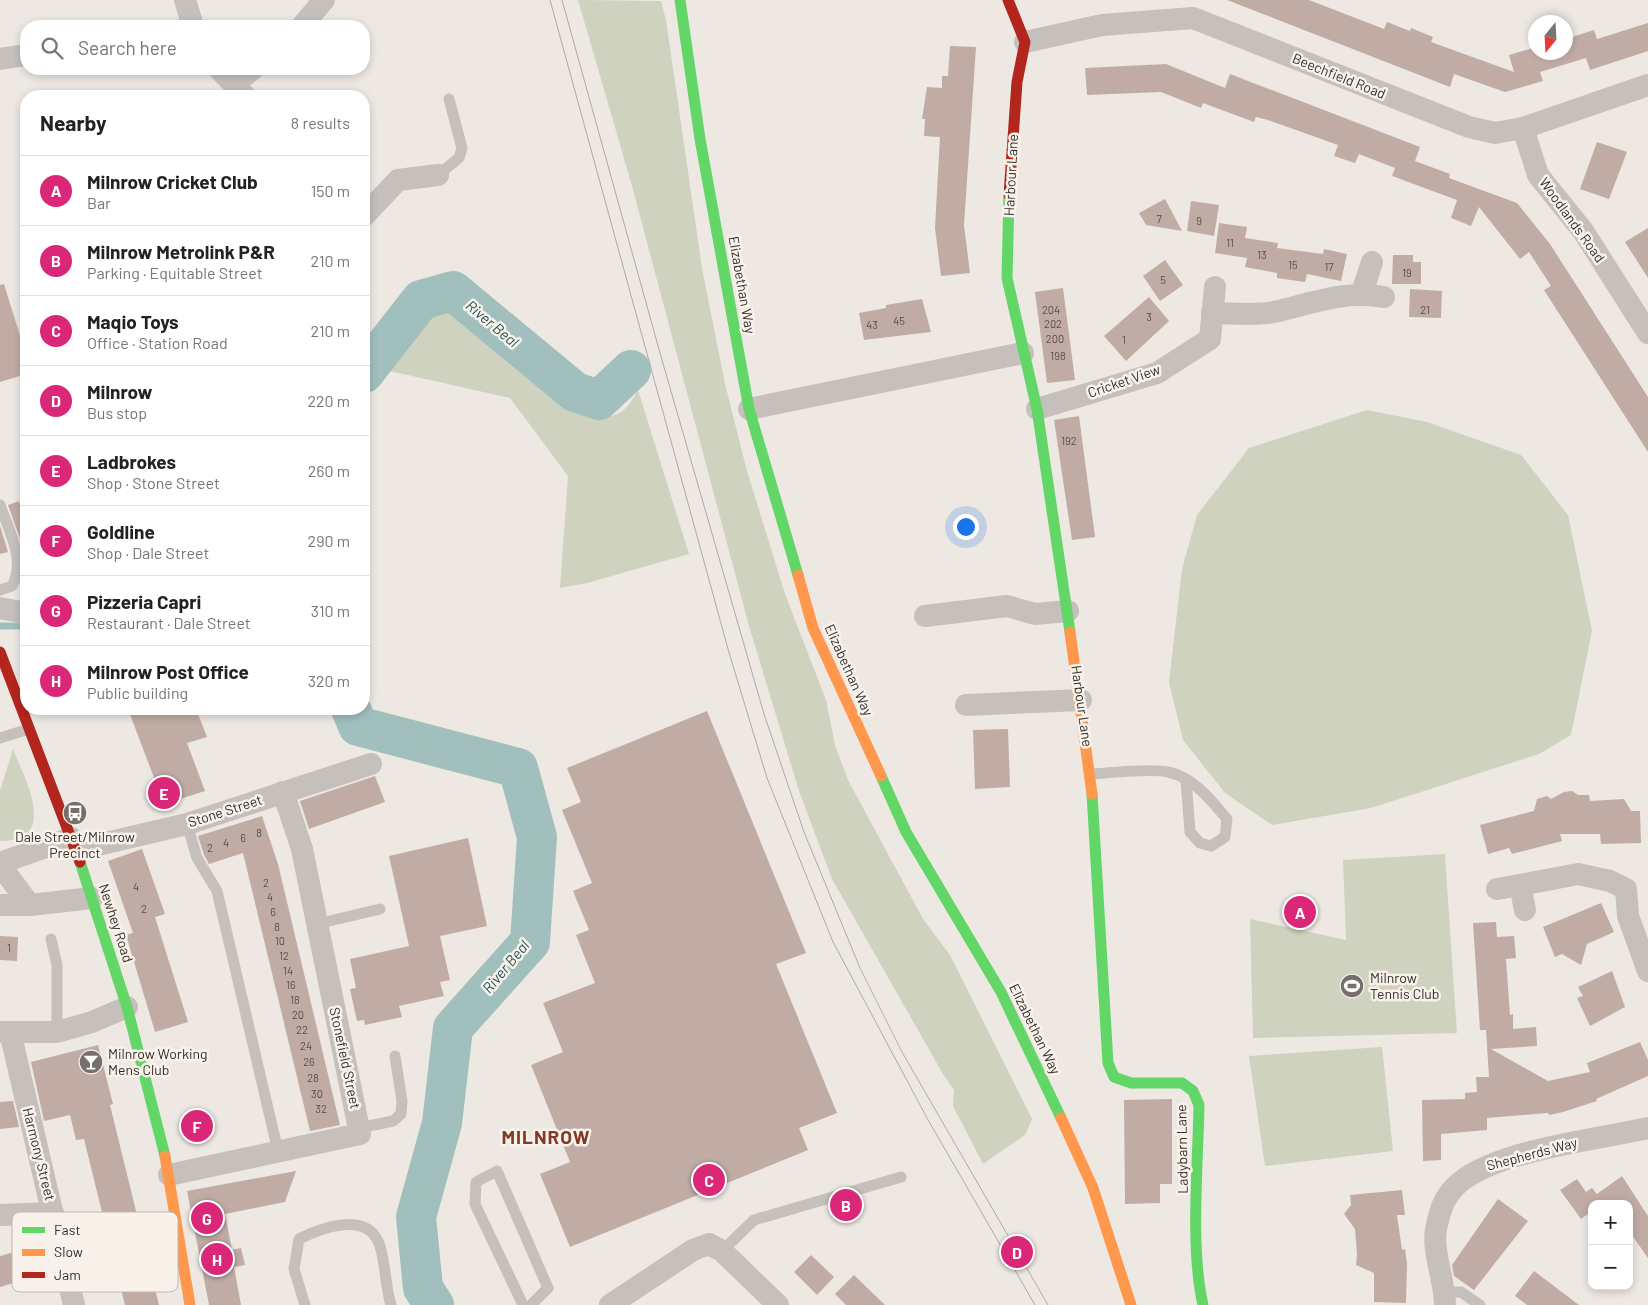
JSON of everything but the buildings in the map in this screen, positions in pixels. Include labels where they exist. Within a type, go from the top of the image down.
[{"type":"street","points":[[185,0],[191,20]]},
{"type":"street","points":[[307,20],[324,0]]},
{"type":"street","points":[[1008,0],[1024,42]]},
{"type":"street","name":"Elizabethan Way","points":[[679,2],[700,139],[749,409],[813,628],[906,832],[1002,992],[1053,1100],[1093,1188],[1131,1305]]},
{"type":"street","name":"Beechfield Road","points":[[1024,42],[1102,25],[1196,9],[1469,128],[1495,132],[1522,128],[1648,85]]},
{"type":"street","name":"Harbour Lane","points":[[1024,42],[1017,82],[1009,180],[1007,278],[1037,409],[1091,774],[1108,1063]]},
{"type":"street","points":[[0,59],[20,56]]},
{"type":"street","points":[[232,83],[243,75]]},
{"type":"street","name":"Woodlands Road","points":[[1522,128],[1538,175],[1583,231],[1648,333]]},
{"type":"street","points":[[370,210],[398,180],[438,175]]},
{"type":"street","points":[[1362,293],[1372,262]]},
{"type":"street","name":"Cricket View","points":[[1037,409],[1157,374],[1210,339],[1215,287]]},
{"type":"street","points":[[1212,313],[1273,312],[1306,302],[1362,293],[1384,297]]},
{"type":"street","points":[[749,409],[1023,353]]},
{"type":"street","points":[[926,616],[1007,606],[1035,614],[1068,611]]},
{"type":"street","points":[[0,608],[20,612]]},
{"type":"street","name":"Newhey Road","points":[[0,652],[20,705]]},
{"type":"street","points":[[966,705],[1081,700]]},
{"type":"street","name":"Newhey Road","points":[[24,715],[73,844],[127,1007],[169,1175],[173,1212]]},
{"type":"street","name":"Stone Street","points":[[0,864],[73,844],[187,824],[371,764]]},
{"type":"street","name":"Stonefield Street","points":[[169,1175],[360,1134],[302,849],[283,792]]},
{"type":"street","points":[[0,864],[30,906]]},
{"type":"street","points":[[1497,889],[1578,874],[1636,886],[1628,916],[1648,971]]},
{"type":"street","points":[[1520,885],[1525,910]]},
{"type":"street","points":[[0,905],[30,906],[92,898]]},
{"type":"street","points":[[5,1032],[57,1032],[92,1022],[127,1007]]},
{"type":"street","name":"Harmony Street","points":[[5,1032],[53,1212]]},
{"type":"street","name":"Ladybarn Lane","points":[[1108,1063],[1114,1078],[1131,1083],[1182,1083],[1193,1091],[1199,1105],[1197,1233],[1199,1287],[1204,1305]]},
{"type":"street","name":"Shepherds Way","points":[[1445,1298],[1436,1232],[1442,1207],[1449,1193],[1460,1182],[1476,1170],[1499,1161],[1648,1128]]},
{"type":"street","name":"Newhey Road","points":[[178,1241],[190,1305]]},
{"type":"street","points":[[610,1305],[693,1250],[709,1244],[722,1251],[778,1305]]},
{"type":"street","name":"Harmony Street","points":[[71,1292],[74,1305]]},
{"type":"lane","points":[[438,175],[459,158],[462,148],[449,99]]},
{"type":"lane","points":[[0,505],[19,561],[17,577],[12,586],[0,590]]},
{"type":"lane","points":[[0,738],[29,729]]},
{"type":"lane","points":[[1091,774],[1168,771],[1186,780],[1206,794],[1227,819],[1225,837],[1211,846],[1200,843],[1190,832],[1186,780]]},
{"type":"lane","points":[[187,824],[197,858],[217,891],[278,1152]]},
{"type":"lane","points":[[317,924],[380,909]]},
{"type":"lane","points":[[51,939],[57,965],[57,1032]]},
{"type":"lane","points":[[359,1128],[393,1121],[401,1114],[402,1101],[395,1056]]},
{"type":"lane","points":[[522,1305],[475,1204],[476,1182],[497,1172],[548,1288],[531,1305]]},
{"type":"lane","points":[[722,1251],[754,1220],[901,1177]]},
{"type":"lane","points":[[305,1305],[294,1269],[299,1239],[316,1230],[356,1224],[368,1228],[379,1241],[386,1291],[391,1305]]},
{"type":"lane","points":[[1445,1298],[1461,1292],[1480,1305]]},
{"type":"green space","points":[[578,0],[661,1],[666,20],[702,268],[725,384],[747,471],[785,594],[826,700],[835,745],[848,780],[923,919],[950,955],[1032,1119],[1025,1135],[983,1164],[953,1106],[954,1090],[943,1074],[832,879],[799,791],[749,626],[632,186]]},
{"type":"green space","points":[[442,302],[456,305],[532,375],[579,407],[599,415],[615,415],[626,408],[638,390],[689,554],[587,583],[560,588],[568,476],[510,398],[381,369],[423,309]]},
{"type":"green space","points":[[1367,410],[1427,422],[1521,455],[1568,515],[1592,631],[1571,735],[1539,754],[1371,808],[1272,825],[1225,793],[1183,740],[1169,682],[1182,569],[1197,515],[1249,448]]},
{"type":"green space","points":[[13,749],[30,792],[34,807],[34,820],[29,831],[18,838],[0,841],[0,791]]},
{"type":"green space","name":"Milnrow Tennis Club","points":[[1445,854],[1457,1033],[1253,1038],[1250,919],[1346,940],[1343,860]]},
{"type":"green space","points":[[1382,1047],[1393,1151],[1265,1166],[1249,1056]]},
{"type":"waterway","name":"River Beal","points":[[370,365],[421,300],[453,291],[575,392],[599,400],[631,370]]},
{"type":"waterway","points":[[0,626],[20,626]]},
{"type":"waterway","name":"River Beal","points":[[353,715],[358,726],[518,768],[537,837],[530,942],[453,1028],[442,1123],[416,1217],[423,1288],[434,1305]]},
{"type":"tram line","points":[[550,0],[728,649],[767,778],[833,942],[927,1118],[1035,1305]]},
{"type":"tram line","points":[[562,0],[660,353],[764,714],[804,832],[860,968],[902,1052],[1048,1305]]},
{"type":"traffic: fast","points":[[680,0],[700,139],[749,409],[798,575]]},
{"type":"traffic: fast","points":[[1009,195],[1007,278],[1037,409],[1070,632]]},
{"type":"traffic: fast","points":[[881,776],[906,832],[1001,992],[1061,1118]]},
{"type":"traffic: fast","points":[[1092,794],[1108,1063],[1114,1077],[1131,1083],[1182,1083],[1193,1091],[1199,1105],[1196,1232],[1199,1282],[1203,1305]]},
{"type":"traffic: fast","points":[[80,862],[127,1007],[165,1156]]},
{"type":"traffic: slow","points":[[798,575],[813,628],[881,776]]},
{"type":"traffic: slow","points":[[1070,632],[1092,794]]},
{"type":"traffic: slow","points":[[1061,1118],[1093,1188],[1131,1305]]},
{"type":"traffic: slow","points":[[165,1156],[174,1212]]},
{"type":"traffic: slow","points":[[178,1233],[190,1305]]},
{"type":"traffic: jam","points":[[1008,0],[1025,42],[1017,82],[1009,195]]},
{"type":"traffic: jam","points":[[0,652],[20,704]]},
{"type":"traffic: jam","points":[[24,715],[80,862]]},
{"type":"place","name":"Ladbrokes","points":[[164,793]]},
{"type":"place","name":"Dale Street/Milnrow Precinct","points":[[75,813]]},
{"type":"place","name":"Milnrow Cricket Club","points":[[1300,912]]},
{"type":"place","name":"Milnrow Tennis Club","points":[[1352,986]]},
{"type":"place","name":"Milnrow Working Mens Club","points":[[91,1062]]},
{"type":"place","name":"Goldline","points":[[197,1126]]},
{"type":"place","name":"Maqio Toys","points":[[709,1180]]},
{"type":"place","name":"Milnrow Metrolink P&R","points":[[846,1205]]},
{"type":"place","name":"Pizzeria Capri","points":[[207,1218]]},
{"type":"place","name":"Milnrow","points":[[1017,1252]]},
{"type":"place","name":"Milnrow Post Office","points":[[217,1259]]},
{"type":"district","name":"MILNROW","points":[[546,1137]]}]
